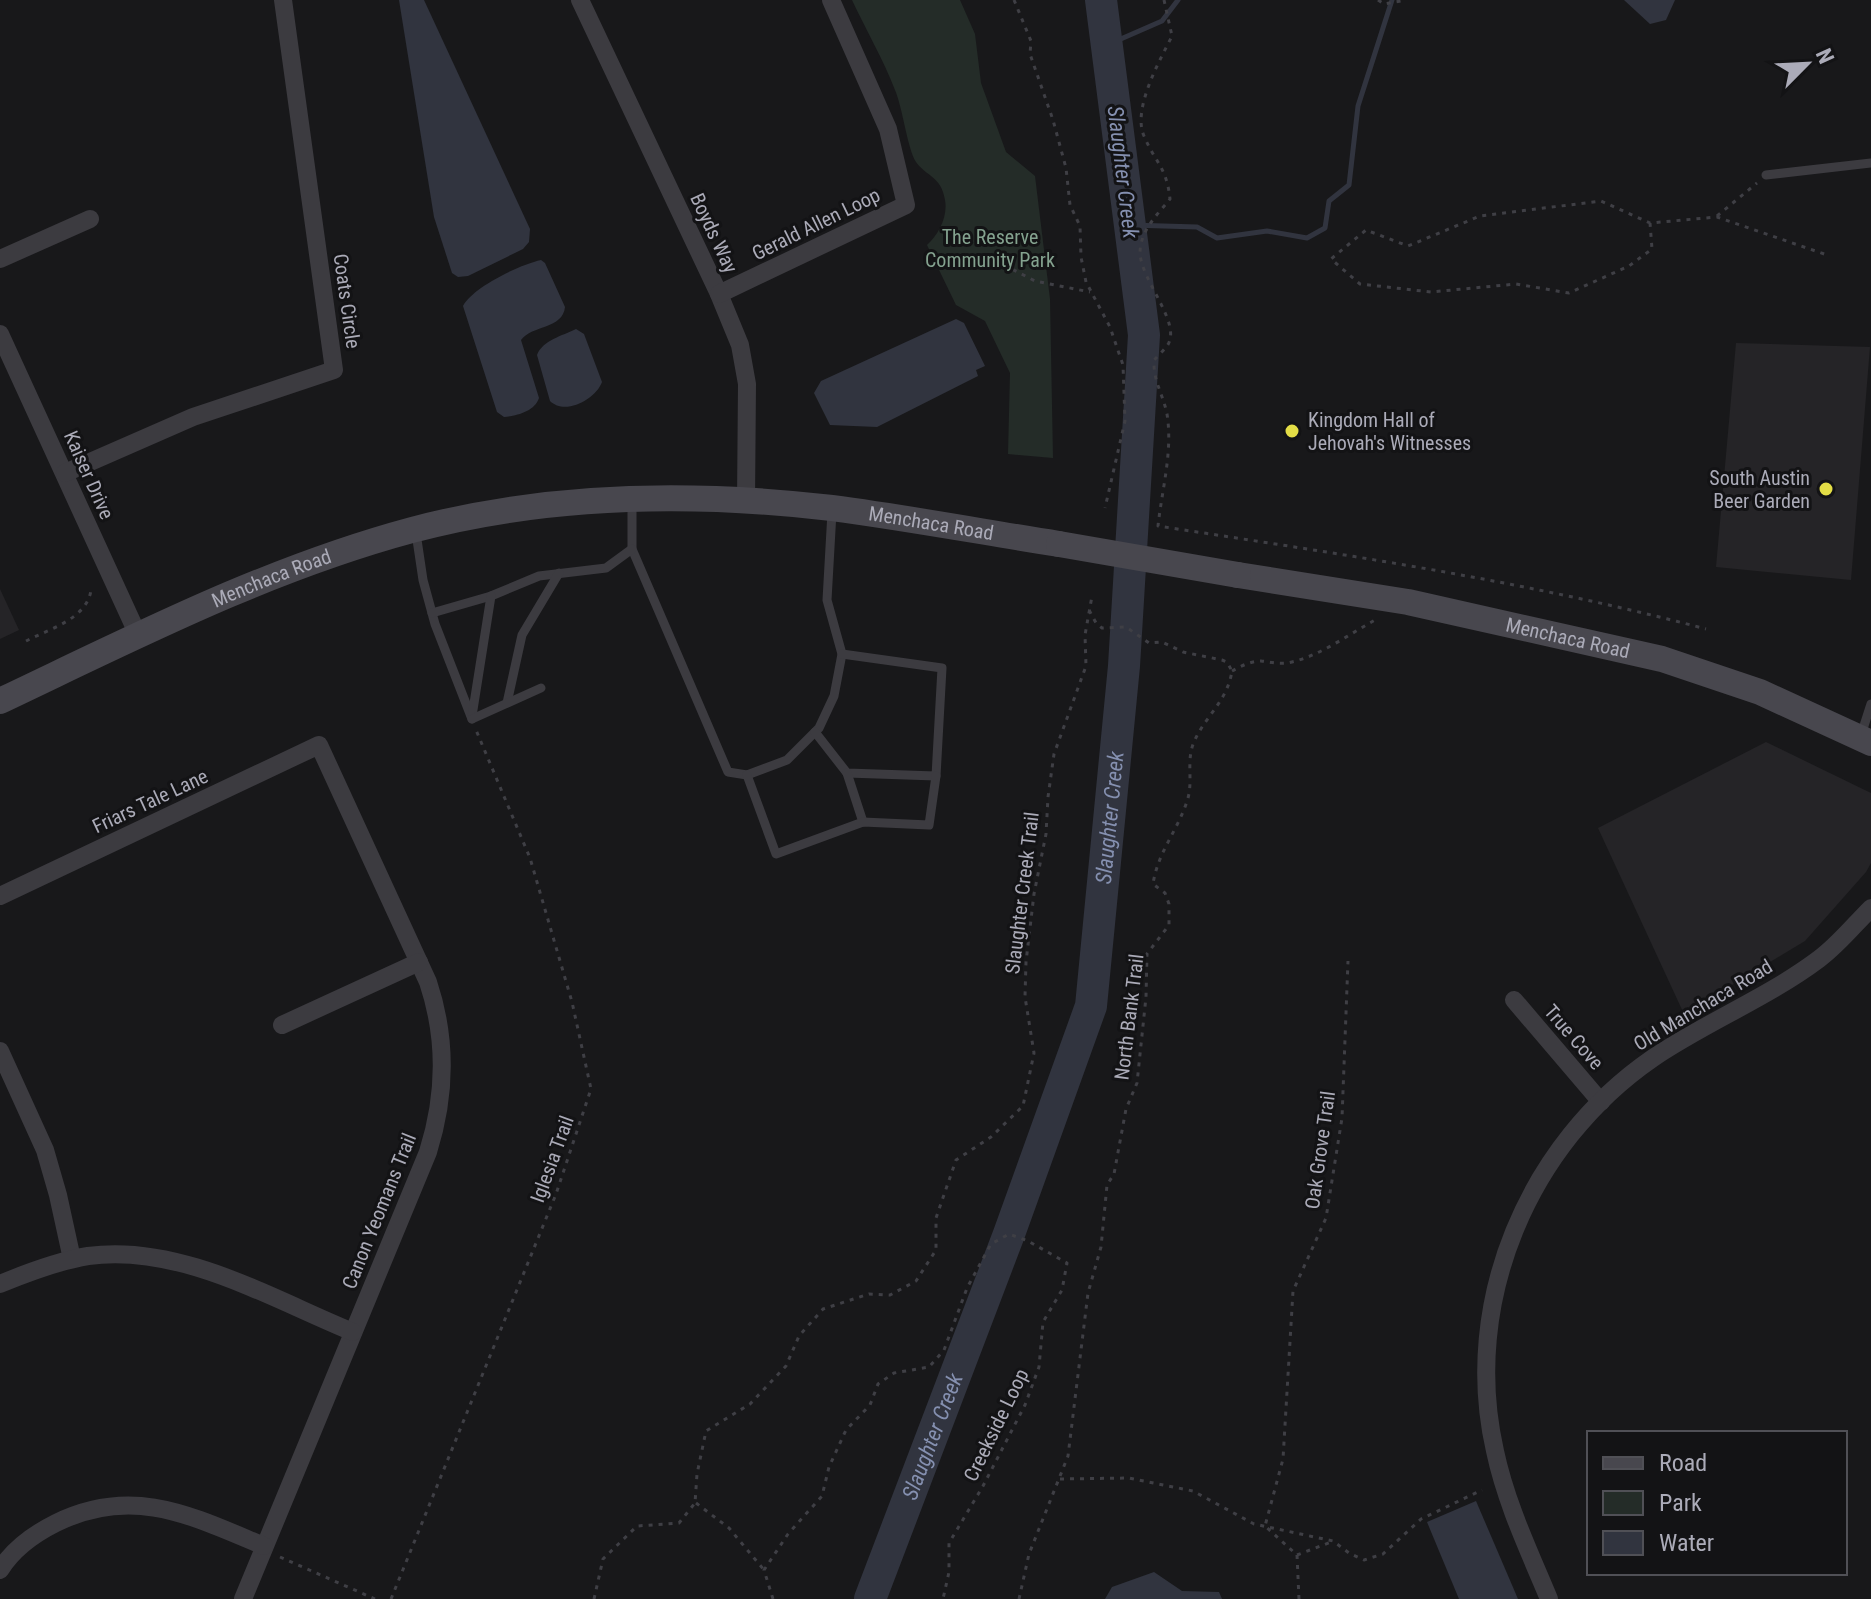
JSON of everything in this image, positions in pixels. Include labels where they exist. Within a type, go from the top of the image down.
[{"type":"main road","name":"Menchaca Road","points":[[0,701],[264,578],[415,529],[523,509],[632,499],[746,501],[833,509],[1059,544],[1408,602],[1558,634],[1662,659],[1760,692],[1865,741]]},
{"type":"street","name":"Coats Circle","points":[[65,473],[193,417],[334,370],[283,0]]},
{"type":"street","name":"Boyds Way","points":[[580,0],[733,325],[744,364],[748,405],[746,501]]},
{"type":"street","name":"Gerald Allen Loop","points":[[719,294],[906,205],[885,120],[831,0]]},
{"type":"street","points":[[0,259],[90,219]]},
{"type":"street","name":"Kaiser Drive","points":[[0,334],[138,635]]},
{"type":"street","name":"Friars Tale Lane","points":[[0,896],[319,745]]},
{"type":"street","name":"Canon Yeomans Trail","points":[[243,1599],[272,1552],[353,1332],[428,1152],[443,1080],[441,1029],[428,982],[319,745]]},
{"type":"street","name":"Old Manchaca Road","points":[[1549,1599],[1512,1509],[1489,1420],[1488,1350],[1500,1275],[1524,1207],[1556,1151],[1601,1102],[1652,1059],[1768,994],[1822,957],[1871,908]]},
{"type":"street","points":[[282,1025],[419,962]]},
{"type":"street","name":"True Cove","points":[[1514,1000],[1601,1102]]},
{"type":"street","points":[[0,1051],[45,1150],[72,1259]]},
{"type":"street","points":[[0,1284],[72,1259],[131,1254],[182,1263],[209,1272],[353,1332]]},
{"type":"street","points":[[0,1570],[7,1559],[43,1529],[87,1511],[119,1505],[145,1505],[189,1515],[272,1552]]},
{"type":"lane","points":[[1766,175],[1871,163]]},
{"type":"lane","points":[[632,499],[632,549],[728,772],[747,775],[787,760],[819,728],[834,696],[842,654],[827,600],[833,509]]},
{"type":"lane","points":[[415,529],[432,613],[472,719]]},
{"type":"lane","points":[[432,613],[491,596],[539,576],[606,568],[632,549]]},
{"type":"lane","points":[[507,703],[522,635],[559,573]]},
{"type":"lane","points":[[472,719],[491,596]]},
{"type":"lane","points":[[747,775],[776,854],[863,822],[929,825],[936,776],[942,668],[842,654]]},
{"type":"lane","points":[[472,719],[541,688]]},
{"type":"lane","points":[[1865,741],[1871,704]]},
{"type":"lane","points":[[815,732],[847,773],[863,822]]},
{"type":"lane","points":[[847,773],[936,776]]},
{"type":"path","points":[[1014,0],[1028,33],[1030,54],[1066,168],[1070,205],[1080,226],[1082,265],[1090,292],[1110,327],[1123,365],[1125,421],[1105,508]]},
{"type":"path","points":[[1164,0],[1172,36],[1143,101],[1142,133],[1168,178],[1170,199],[1148,225],[1140,253],[1148,281],[1171,326],[1169,344],[1154,360],[1153,376],[1167,412],[1169,450],[1158,526],[1471,578],[1618,606],[1706,629]]},
{"type":"path","points":[[1378,0],[1384,4],[1406,0]]},
{"type":"path","points":[[1717,217],[1766,175]]},
{"type":"path","points":[[1650,223],[1652,249],[1629,266],[1569,293],[1516,284],[1431,292],[1360,284],[1331,259],[1366,230],[1408,246],[1480,216],[1601,201],[1650,223],[1717,217],[1827,255]]},
{"type":"path","points":[[1004,265],[1035,281],[1090,292]]},
{"type":"path","points":[[26,641],[82,611],[90,599],[91,590]]},
{"type":"path","name":"Slaughter Creek Trail","points":[[695,1503],[697,1474],[706,1431],[750,1404],[786,1366],[799,1336],[823,1309],[869,1294],[890,1295],[916,1281],[936,1250],[936,1218],[956,1160],[991,1137],[1023,1106],[1034,1053],[1025,997],[1034,894],[1046,834],[1054,754],[1086,666],[1085,635],[1092,596]]},
{"type":"path","points":[[1089,610],[1102,628],[1126,627],[1149,643],[1162,642],[1183,652],[1227,662],[1232,671],[1257,662],[1291,663],[1325,650],[1408,602]]},
{"type":"path","name":"North Bank Trail","points":[[1019,1599],[1029,1554],[1068,1456],[1088,1293],[1101,1247],[1107,1185],[1114,1174],[1126,1109],[1137,1083],[1147,954],[1169,925],[1169,904],[1165,893],[1153,884],[1156,862],[1189,794],[1192,747],[1198,733],[1216,710],[1232,671]]},
{"type":"path","name":"Iglesia Trail","points":[[391,1599],[556,1194],[591,1089],[572,1002],[530,858],[472,719]]},
{"type":"path","name":"Oak Grove Trail","points":[[1265,1526],[1283,1459],[1293,1291],[1326,1218],[1342,1118],[1348,961]]},
{"type":"path","name":"Creekside Loop","points":[[764,1570],[788,1534],[822,1496],[829,1467],[846,1430],[870,1405],[878,1384],[894,1373],[929,1367],[944,1350],[967,1288],[991,1244],[1009,1234],[1067,1263],[1062,1290],[1043,1322],[1039,1367],[1025,1405],[949,1543],[949,1572],[943,1599]]},
{"type":"path","points":[[1059,1479],[1129,1478],[1193,1491],[1254,1524],[1333,1541],[1364,1560],[1383,1554],[1421,1519],[1482,1490]]},
{"type":"path","points":[[594,1599],[603,1559],[637,1526],[679,1523],[695,1503],[729,1528],[764,1570],[773,1599]]},
{"type":"path","points":[[1265,1526],[1297,1555],[1299,1599]]},
{"type":"path","points":[[1297,1555],[1333,1541]]},
{"type":"path","points":[[272,1552],[375,1599]]},
{"type":"shaded area","points":[[1736,343],[1870,347],[1851,580],[1716,567]]},
{"type":"shaded area","points":[[0,589],[19,630],[0,639]]},
{"type":"shaded area","points":[[1766,742],[1871,793],[1871,863],[1805,941],[1684,1014],[1598,828]]},
{"type":"green space","name":"The Reserve Community Park","points":[[852,0],[960,0],[975,34],[981,83],[1006,152],[1035,176],[1050,299],[1053,458],[1008,454],[1010,373],[985,321],[956,305],[927,245],[944,218],[946,206],[943,192],[937,181],[916,162],[895,90]]},
{"type":"water","points":[[399,0],[424,0],[530,229],[529,242],[523,249],[468,276],[458,277],[452,273],[434,217]]},
{"type":"water","points":[[1624,0],[1675,0],[1666,20],[1650,24]]},
{"type":"water","points":[[541,260],[565,307],[559,319],[521,340],[539,398],[530,409],[504,417],[497,412],[463,306],[476,292],[498,278]]},
{"type":"water","points":[[956,319],[964,323],[985,366],[976,370],[978,376],[877,427],[830,425],[814,393],[821,381]]},
{"type":"water","points":[[576,329],[584,334],[602,382],[587,399],[564,407],[550,401],[537,355],[548,342]]},
{"type":"water","points":[[1476,1501],[1518,1599],[1459,1599],[1427,1522]]},
{"type":"water","points":[[1154,1572],[1182,1591],[1219,1592],[1222,1599],[1105,1599],[1112,1587]]},
{"type":"waterway","name":"Slaughter Creek","points":[[870,1599],[1009,1234],[1091,1006],[1124,666],[1144,335],[1101,0]]},
{"type":"waterway","points":[[1107,45],[1162,21],[1178,0]]},
{"type":"waterway","points":[[1130,225],[1197,227],[1217,238],[1267,231],[1307,238],[1325,228],[1329,201],[1349,185],[1358,106],[1392,0]]},
{"type":"place","name":"Kingdom Hall of Jehovah's Witnesses","points":[[1292,431]]},
{"type":"place","name":"South Austin Beer Garden","points":[[1826,489]]}]
